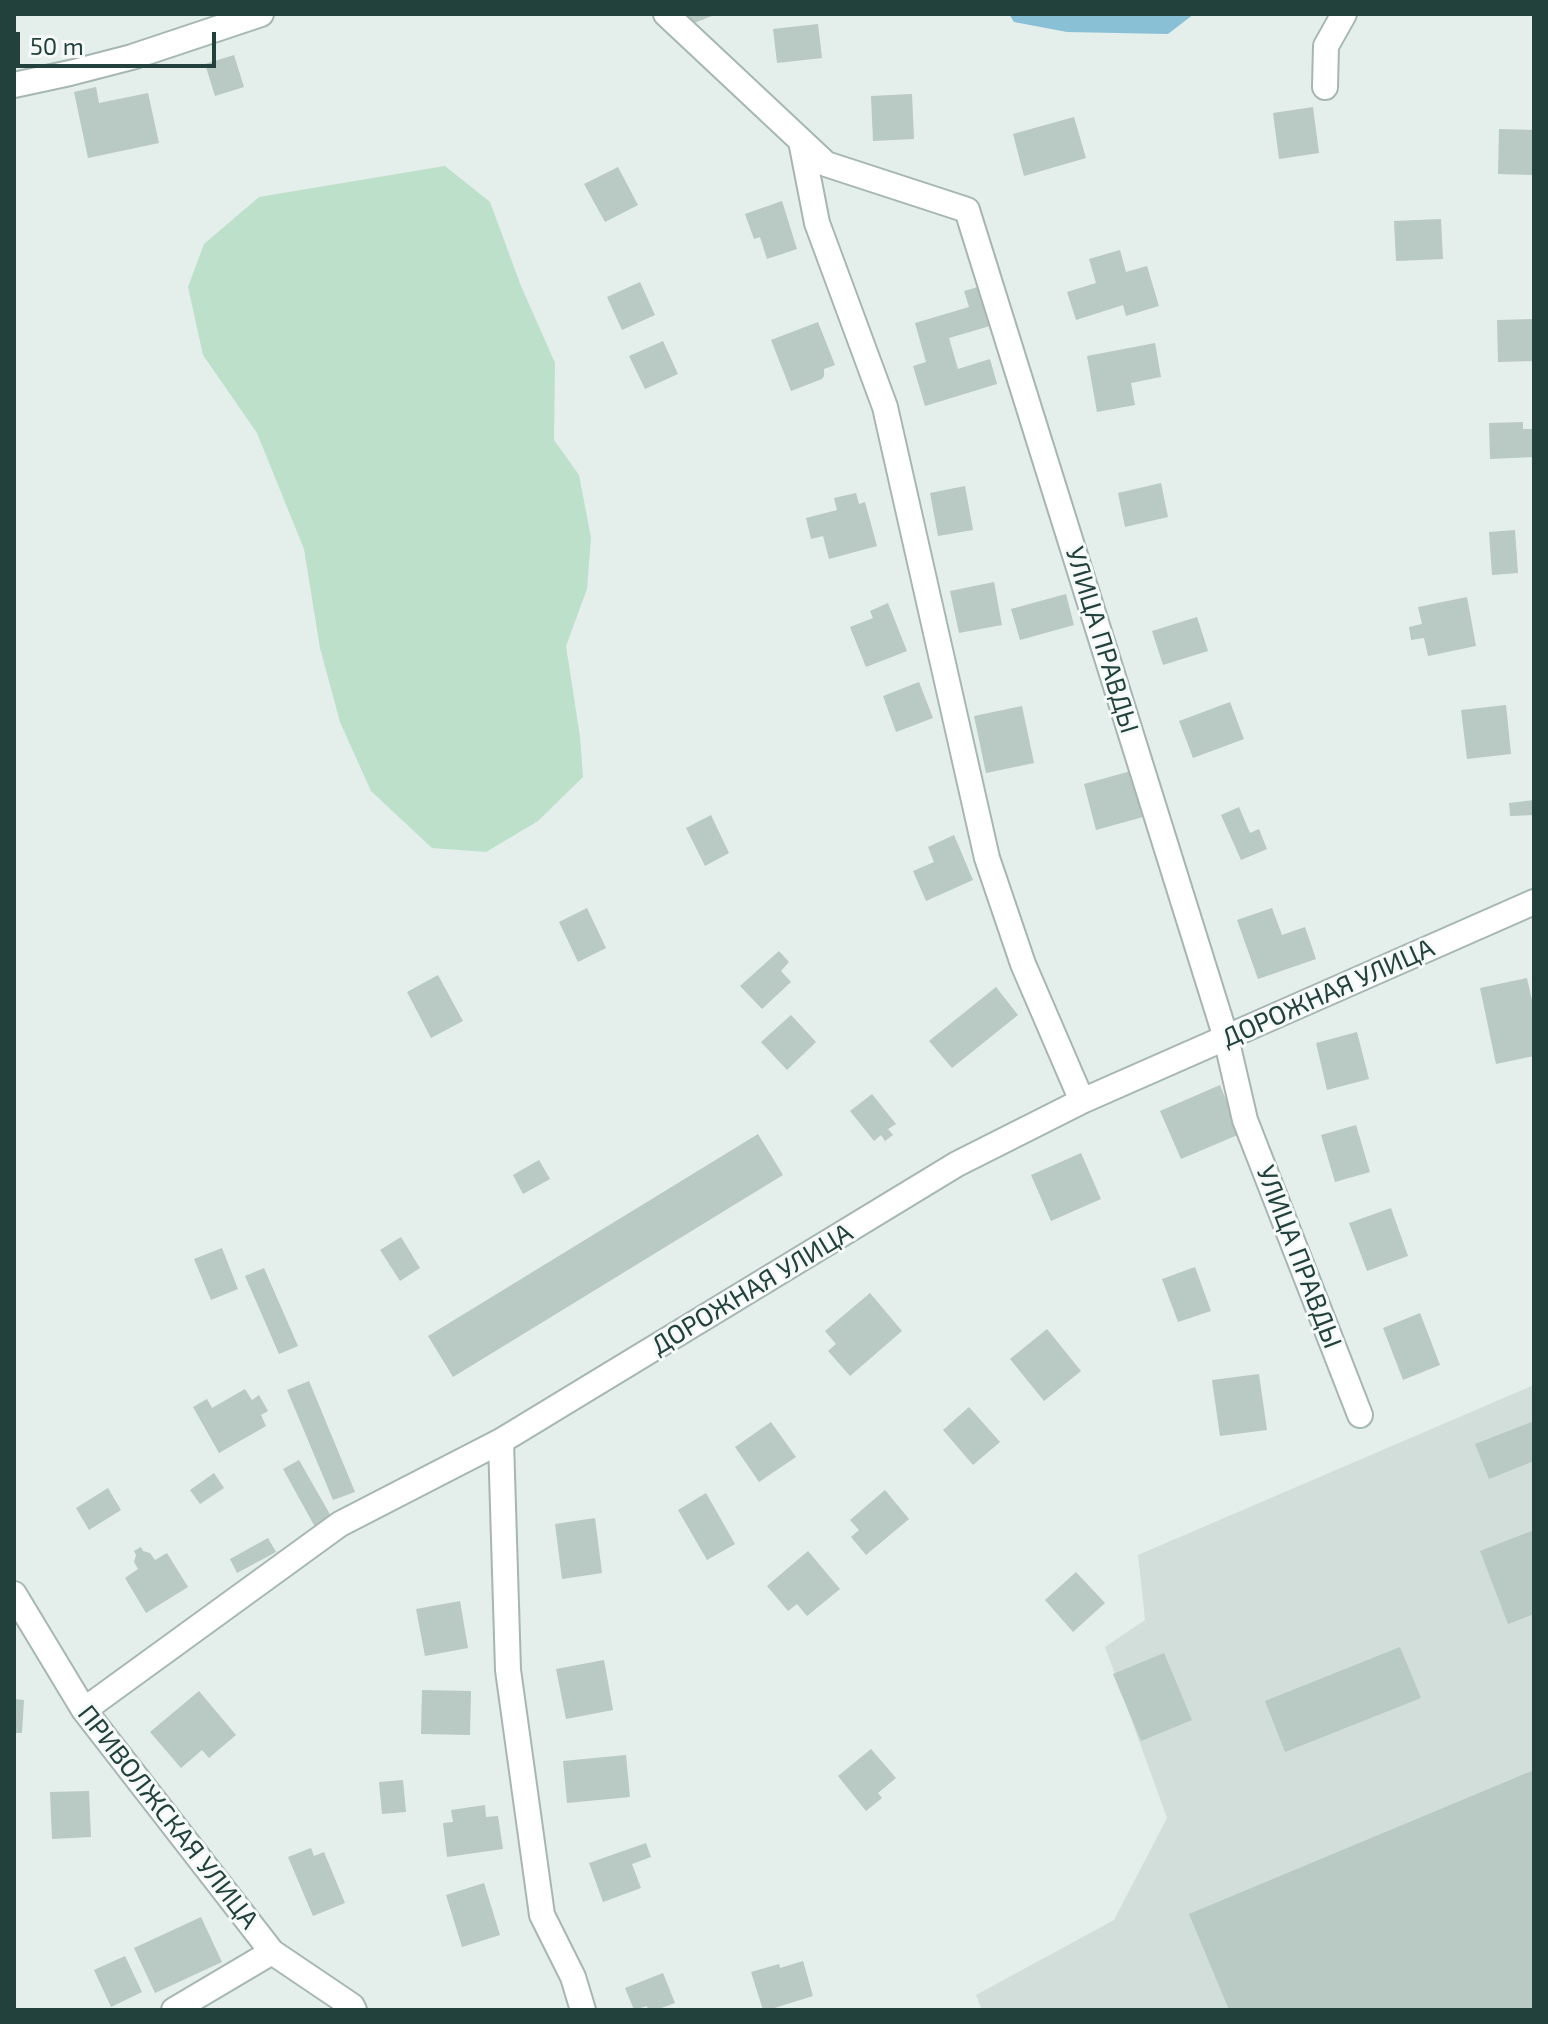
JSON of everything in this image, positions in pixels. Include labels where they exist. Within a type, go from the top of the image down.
[{"type":"street","points":[[14,85],[132,57],[261,14]]},
{"type":"street","name":"УЛИЦА ПРАВДЫ","points":[[666,14],[826,164],[967,210],[1226,1038],[1245,1120],[1360,1415]]},
{"type":"street","points":[[1325,87],[1326,46],[1344,14]]},
{"type":"street","points":[[801,141],[817,223],[885,407],[987,858],[1023,964],[1082,1101]]},
{"type":"street","name":"ДОРОЖНАЯ УЛИЦА","points":[[84,1710],[340,1524],[501,1441],[957,1164],[1082,1101],[1534,902]]},
{"type":"street","points":[[501,1441],[508,1670],[542,1915],[573,1977],[583,2010]]},
{"type":"street","name":"ПРИВОЛЖСКАЯ УЛИЦА","points":[[14,1594],[84,1710],[272,1952],[354,2010]]},
{"type":"street","points":[[174,2010],[272,1952]]},
{"type":"shaded area","points":[[1534,1385],[1534,2010],[982,2010],[976,1995],[1114,1920],[1167,1818],[1105,1647],[1145,1620],[1138,1555]]},
{"type":"green space","points":[[445,166],[490,202],[521,286],[555,363],[554,440],[579,475],[591,538],[587,589],[566,646],[583,777],[538,821],[486,852],[432,848],[371,791],[340,722],[320,648],[304,549],[257,433],[203,355],[188,287],[204,244],[259,197]]},
{"type":"water","points":[[1009,14],[1194,14],[1168,34],[1067,32],[1014,22]]},
{"type":"building","points":[[685,14],[717,14],[689,25]]},
{"type":"building","points":[[818,24],[822,58],[777,63],[773,29]]},
{"type":"building","points":[[234,55],[244,87],[215,96],[205,64]]},
{"type":"building","points":[[96,87],[99,103],[148,93],[159,143],[88,158],[74,92]]},
{"type":"building","points":[[912,94],[914,139],[873,141],[871,96]]},
{"type":"building","points":[[1313,107],[1319,153],[1279,159],[1273,113]]},
{"type":"building","points":[[1074,117],[1086,158],[1024,176],[1013,134]]},
{"type":"building","points":[[1499,129],[1534,130],[1534,175],[1498,174]]},
{"type":"building","points":[[618,167],[638,205],[605,222],[584,184]]},
{"type":"building","points":[[782,201],[797,249],[767,259],[760,237],[754,239],[745,214]]},
{"type":"building","points":[[1441,219],[1443,259],[1396,261],[1394,221]]},
{"type":"building","points":[[1120,250],[1126,272],[1147,266],[1159,306],[1126,316],[1123,305],[1076,320],[1067,292],[1096,283],[1089,259]]},
{"type":"building","points":[[640,282],[655,315],[622,330],[607,297]]},
{"type":"building","points":[[978,287],[990,326],[949,338],[958,369],[990,359],[997,384],[925,406],[913,366],[926,362],[915,323],[969,307],[964,291]]},
{"type":"building","points":[[1534,319],[1534,361],[1498,362],[1497,320]]},
{"type":"building","points":[[818,322],[835,365],[824,369],[822,379],[791,391],[771,340]]},
{"type":"building","points":[[663,341],[678,374],[645,389],[629,356]]},
{"type":"building","points":[[1155,343],[1161,377],[1131,383],[1135,405],[1097,412],[1087,356]]},
{"type":"building","points":[[1523,422],[1523,429],[1534,429],[1534,457],[1490,459],[1489,423]]},
{"type":"building","points":[[1161,483],[1168,517],[1125,527],[1118,493]]},
{"type":"building","points":[[965,486],[973,530],[938,536],[930,493]]},
{"type":"building","points":[[856,493],[859,504],[865,502],[877,546],[829,559],[823,536],[811,539],[806,518],[837,510],[834,498]]},
{"type":"building","points":[[1515,530],[1518,573],[1492,575],[1489,532]]},
{"type":"building","points":[[994,582],[1002,625],[959,633],[950,591]]},
{"type":"building","points":[[1066,594],[1074,625],[1020,640],[1011,609]]},
{"type":"building","points":[[1467,597],[1476,646],[1428,656],[1424,638],[1411,640],[1409,627],[1422,624],[1418,607]]},
{"type":"building","points":[[888,603],[907,651],[866,667],[850,627],[873,618],[870,611]]},
{"type":"building","points":[[1197,617],[1208,651],[1163,665],[1152,631]]},
{"type":"building","points":[[919,682],[933,718],[896,732],[883,696]]},
{"type":"building","points":[[1230,702],[1244,739],[1193,758],[1179,721]]},
{"type":"building","points":[[1506,705],[1511,754],[1467,759],[1461,710]]},
{"type":"building","points":[[1022,706],[1034,763],[986,773],[974,716]]},
{"type":"building","points":[[1131,771],[1143,817],[1096,830],[1084,784]]},
{"type":"building","points":[[1534,800],[1534,815],[1510,816],[1509,803]]},
{"type":"building","points":[[1239,807],[1250,833],[1259,829],[1267,849],[1241,860],[1221,815]]},
{"type":"building","points":[[711,815],[729,853],[705,866],[686,828]]},
{"type":"building","points":[[954,835],[973,880],[926,901],[913,871],[934,862],[928,847]]},
{"type":"building","points":[[587,908],[606,948],[578,962],[559,922]]},
{"type":"building","points":[[1272,908],[1282,935],[1305,927],[1316,959],[1258,979],[1237,920]]},
{"type":"building","points":[[779,951],[789,962],[781,971],[791,982],[762,1009],[740,986]]},
{"type":"building","points":[[438,975],[463,1021],[431,1038],[407,992]]},
{"type":"building","points":[[1527,978],[1534,1009],[1534,1056],[1496,1064],[1480,988]]},
{"type":"building","points":[[996,987],[1018,1015],[952,1068],[929,1041]]},
{"type":"building","points":[[791,1015],[816,1042],[787,1070],[761,1042]]},
{"type":"building","points":[[1357,1032],[1369,1079],[1327,1090],[1316,1043]]},
{"type":"building","points":[[1220,1085],[1240,1134],[1181,1159],[1160,1111]]},
{"type":"building","points":[[872,1094],[896,1124],[888,1129],[893,1135],[885,1141],[881,1135],[874,1141],[850,1111]]},
{"type":"building","points":[[1356,1125],[1370,1172],[1335,1182],[1321,1135]]},
{"type":"building","points":[[758,1134],[783,1175],[453,1377],[428,1336]]},
{"type":"building","points":[[1081,1153],[1101,1199],[1051,1221],[1031,1175]]},
{"type":"building","points":[[539,1160],[550,1179],[523,1194],[513,1175]]},
{"type":"building","points":[[1391,1208],[1408,1256],[1367,1271],[1349,1223]]},
{"type":"building","points":[[401,1237],[420,1268],[400,1281],[380,1250]]},
{"type":"building","points":[[222,1248],[238,1289],[211,1300],[194,1259]]},
{"type":"building","points":[[1195,1267],[1211,1311],[1178,1322],[1162,1279]]},
{"type":"building","points":[[264,1268],[298,1346],[279,1354],[245,1276]]},
{"type":"building","points":[[870,1293],[902,1331],[850,1376],[828,1351],[836,1344],[825,1331]]},
{"type":"building","points":[[1420,1313],[1440,1365],[1403,1380],[1383,1328]]},
{"type":"building","points":[[1047,1329],[1081,1371],[1044,1401],[1010,1359]]},
{"type":"building","points":[[1259,1374],[1267,1430],[1220,1436],[1212,1380]]},
{"type":"building","points":[[309,1381],[355,1492],[333,1500],[287,1390]]},
{"type":"building","points":[[245,1389],[252,1400],[259,1395],[268,1411],[261,1415],[266,1426],[219,1453],[193,1407],[207,1399],[212,1408]]},
{"type":"building","points":[[969,1407],[1000,1442],[973,1465],[943,1430]]},
{"type":"building","points":[[1534,1421],[1534,1461],[1489,1479],[1475,1444]]},
{"type":"building","points":[[771,1422],[796,1457],[759,1482],[735,1447]]},
{"type":"building","points":[[299,1460],[332,1518],[315,1527],[283,1469]]},
{"type":"building","points":[[214,1473],[224,1488],[200,1504],[190,1490]]},
{"type":"building","points":[[108,1488],[121,1510],[89,1530],[76,1508]]},
{"type":"building","points":[[885,1490],[909,1519],[866,1555],[851,1537],[859,1530],[850,1520]]},
{"type":"building","points":[[706,1493],[735,1544],[707,1560],[678,1510]]},
{"type":"building","points":[[595,1518],[602,1573],[562,1579],[555,1524]]},
{"type":"building","points":[[1534,1530],[1534,1614],[1508,1624],[1480,1551]]},
{"type":"building","points":[[268,1538],[276,1552],[237,1573],[230,1559]]},
{"type":"building","points":[[141,1547],[155,1560],[167,1553],[188,1587],[146,1613],[125,1578],[138,1569],[134,1551]]},
{"type":"building","points":[[808,1551],[840,1589],[807,1616],[797,1604],[788,1611],[767,1586]]},
{"type":"building","points":[[1076,1572],[1105,1603],[1073,1632],[1045,1600]]},
{"type":"building","points":[[460,1601],[468,1648],[425,1656],[416,1609]]},
{"type":"building","points":[[1400,1647],[1421,1698],[1285,1752],[1265,1701]]},
{"type":"building","points":[[1164,1653],[1192,1720],[1141,1741],[1113,1674]]},
{"type":"building","points":[[604,1660],[613,1710],[566,1719],[556,1669]]},
{"type":"building","points":[[422,1690],[471,1691],[470,1735],[421,1734]]},
{"type":"building","points":[[199,1691],[236,1735],[209,1758],[202,1750],[181,1768],[150,1732]]},
{"type":"building","points":[[14,1699],[24,1700],[22,1733],[14,1733]]},
{"type":"building","points":[[871,1749],[896,1778],[878,1793],[882,1798],[866,1811],[838,1776]]},
{"type":"building","points":[[626,1755],[630,1797],[567,1803],[563,1761]]},
{"type":"building","points":[[1534,1770],[1534,2010],[1229,2010],[1189,1914]]},
{"type":"building","points":[[403,1780],[406,1812],[382,1814],[379,1782]]},
{"type":"building","points":[[89,1791],[91,1837],[52,1839],[50,1792]]},
{"type":"building","points":[[485,1805],[486,1817],[498,1816],[503,1849],[447,1857],[443,1823],[453,1822],[451,1810]]},
{"type":"building","points":[[646,1843],[651,1857],[632,1864],[641,1888],[603,1902],[589,1863]]},
{"type":"building","points":[[311,1848],[314,1856],[324,1852],[345,1903],[313,1916],[288,1857]]},
{"type":"building","points":[[484,1883],[500,1935],[462,1947],[446,1895]]},
{"type":"building","points":[[201,1917],[222,1962],[155,1993],[134,1948]]},
{"type":"building","points":[[125,1956],[142,1992],[111,2007],[94,1970]]},
{"type":"building","points":[[803,1961],[813,1996],[763,2010],[751,1972]]},
{"type":"building","points":[[663,1973],[675,2003],[656,2010],[648,2010],[647,2006],[634,2010],[625,1988]]}]
